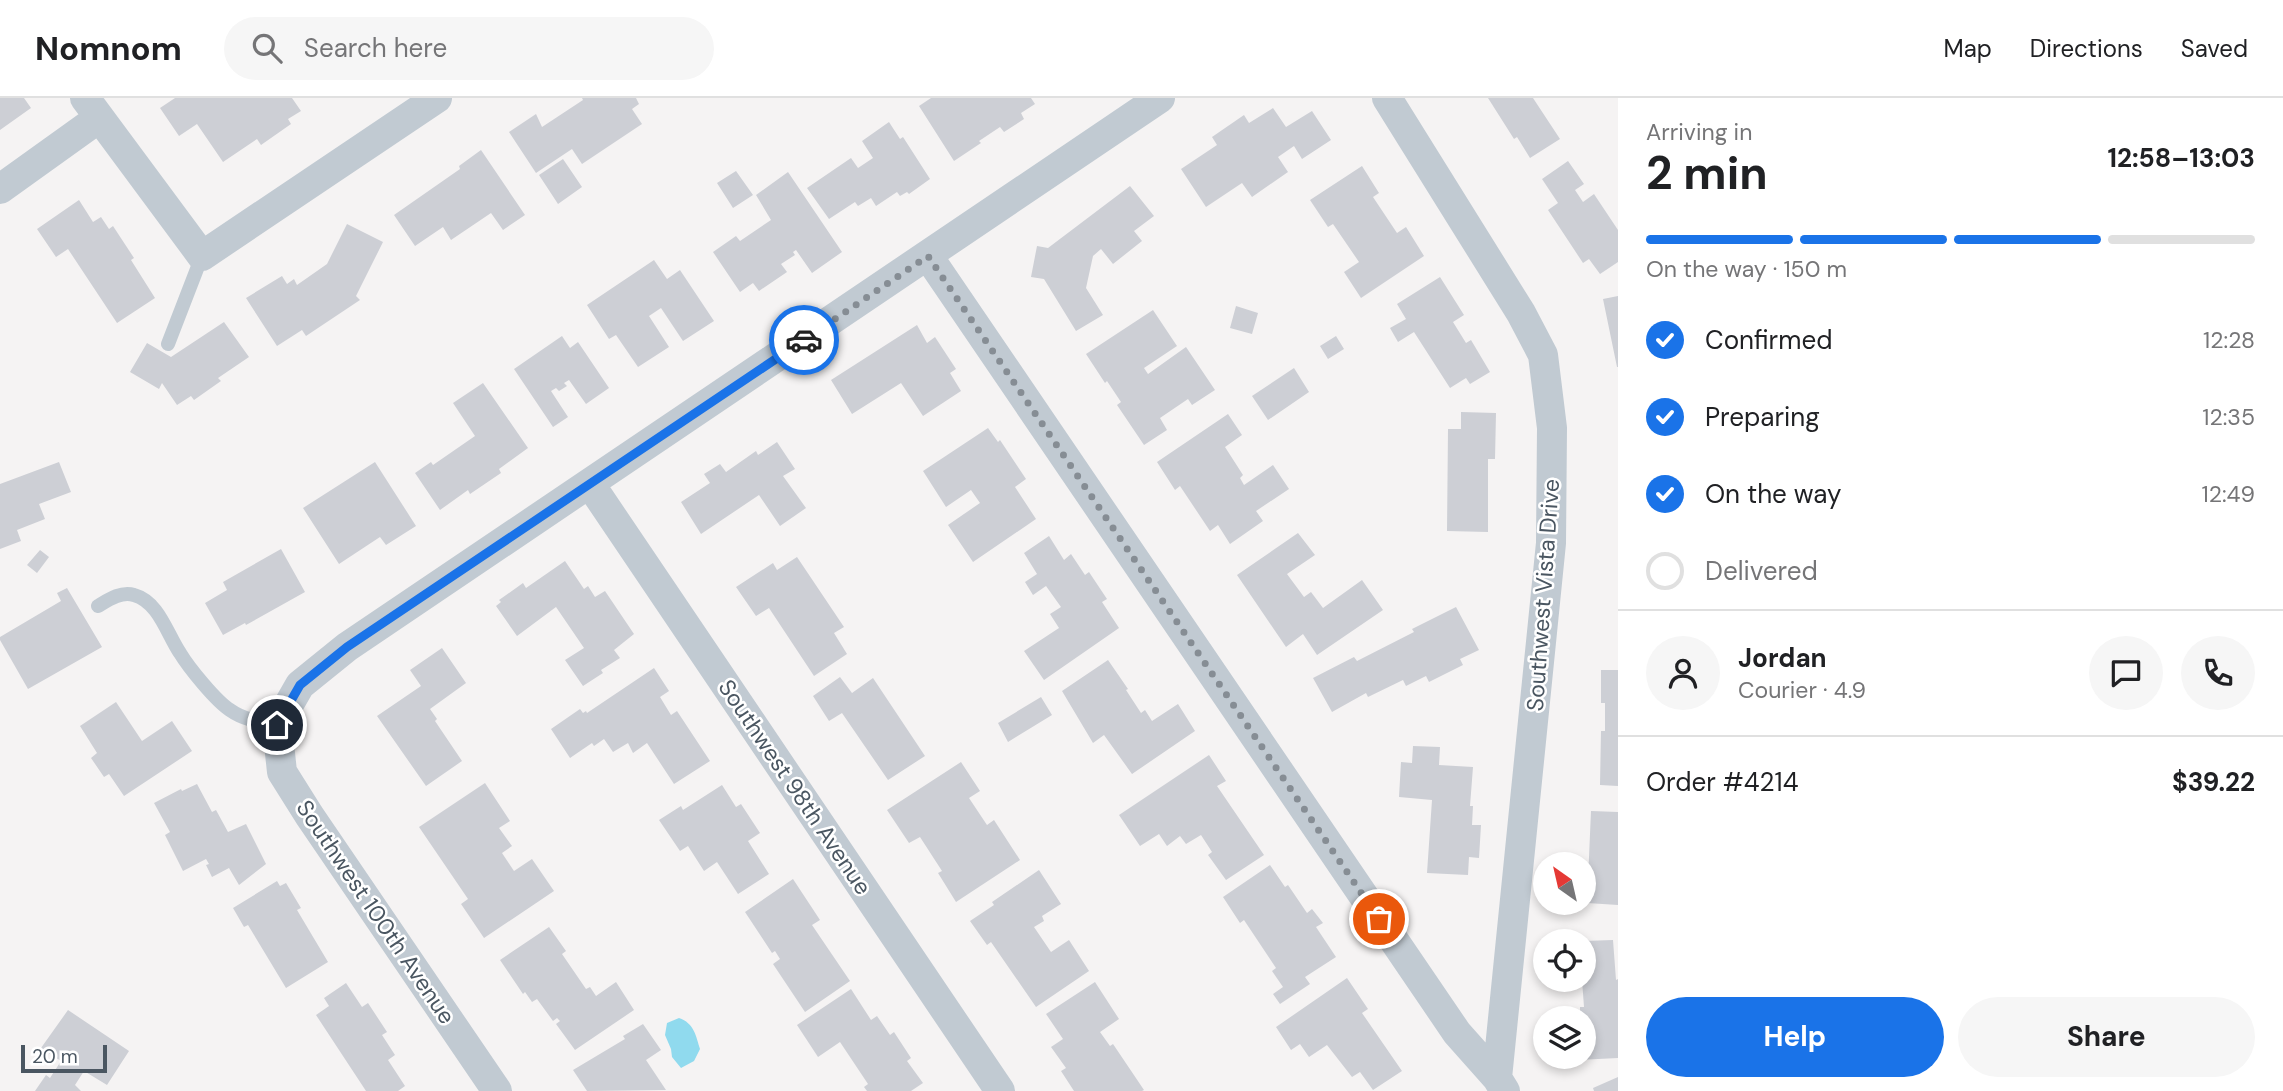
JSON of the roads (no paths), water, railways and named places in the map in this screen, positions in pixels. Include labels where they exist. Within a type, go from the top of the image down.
[{"type":"street","points":[[0,189],[92,108],[202,256],[437,98]]},
{"type":"street","points":[[277,725],[300,685],[347,647],[1160,98]]},
{"type":"street","name":"Southwest Vista Drive","points":[[1387,98],[1521,313],[1543,355],[1552,428],[1551,543],[1501,1084]]},
{"type":"street","points":[[928,256],[1457,1033],[1501,1084]]},
{"type":"street","name":"Southwest 98th Avenue","points":[[590,484],[1000,1091]]},
{"type":"street","name":"Southwest 100th Avenue","points":[[277,725],[282,772],[497,1091]]},
{"type":"lane","points":[[168,344],[202,256]]},
{"type":"lane","points":[[98,606],[123,594],[134,595],[145,601],[165,625],[179,653],[229,710],[248,720],[277,725]]},
{"type":"water","points":[[679,1018],[691,1027],[700,1049],[694,1061],[681,1068],[672,1057],[665,1035],[667,1023]]}]
